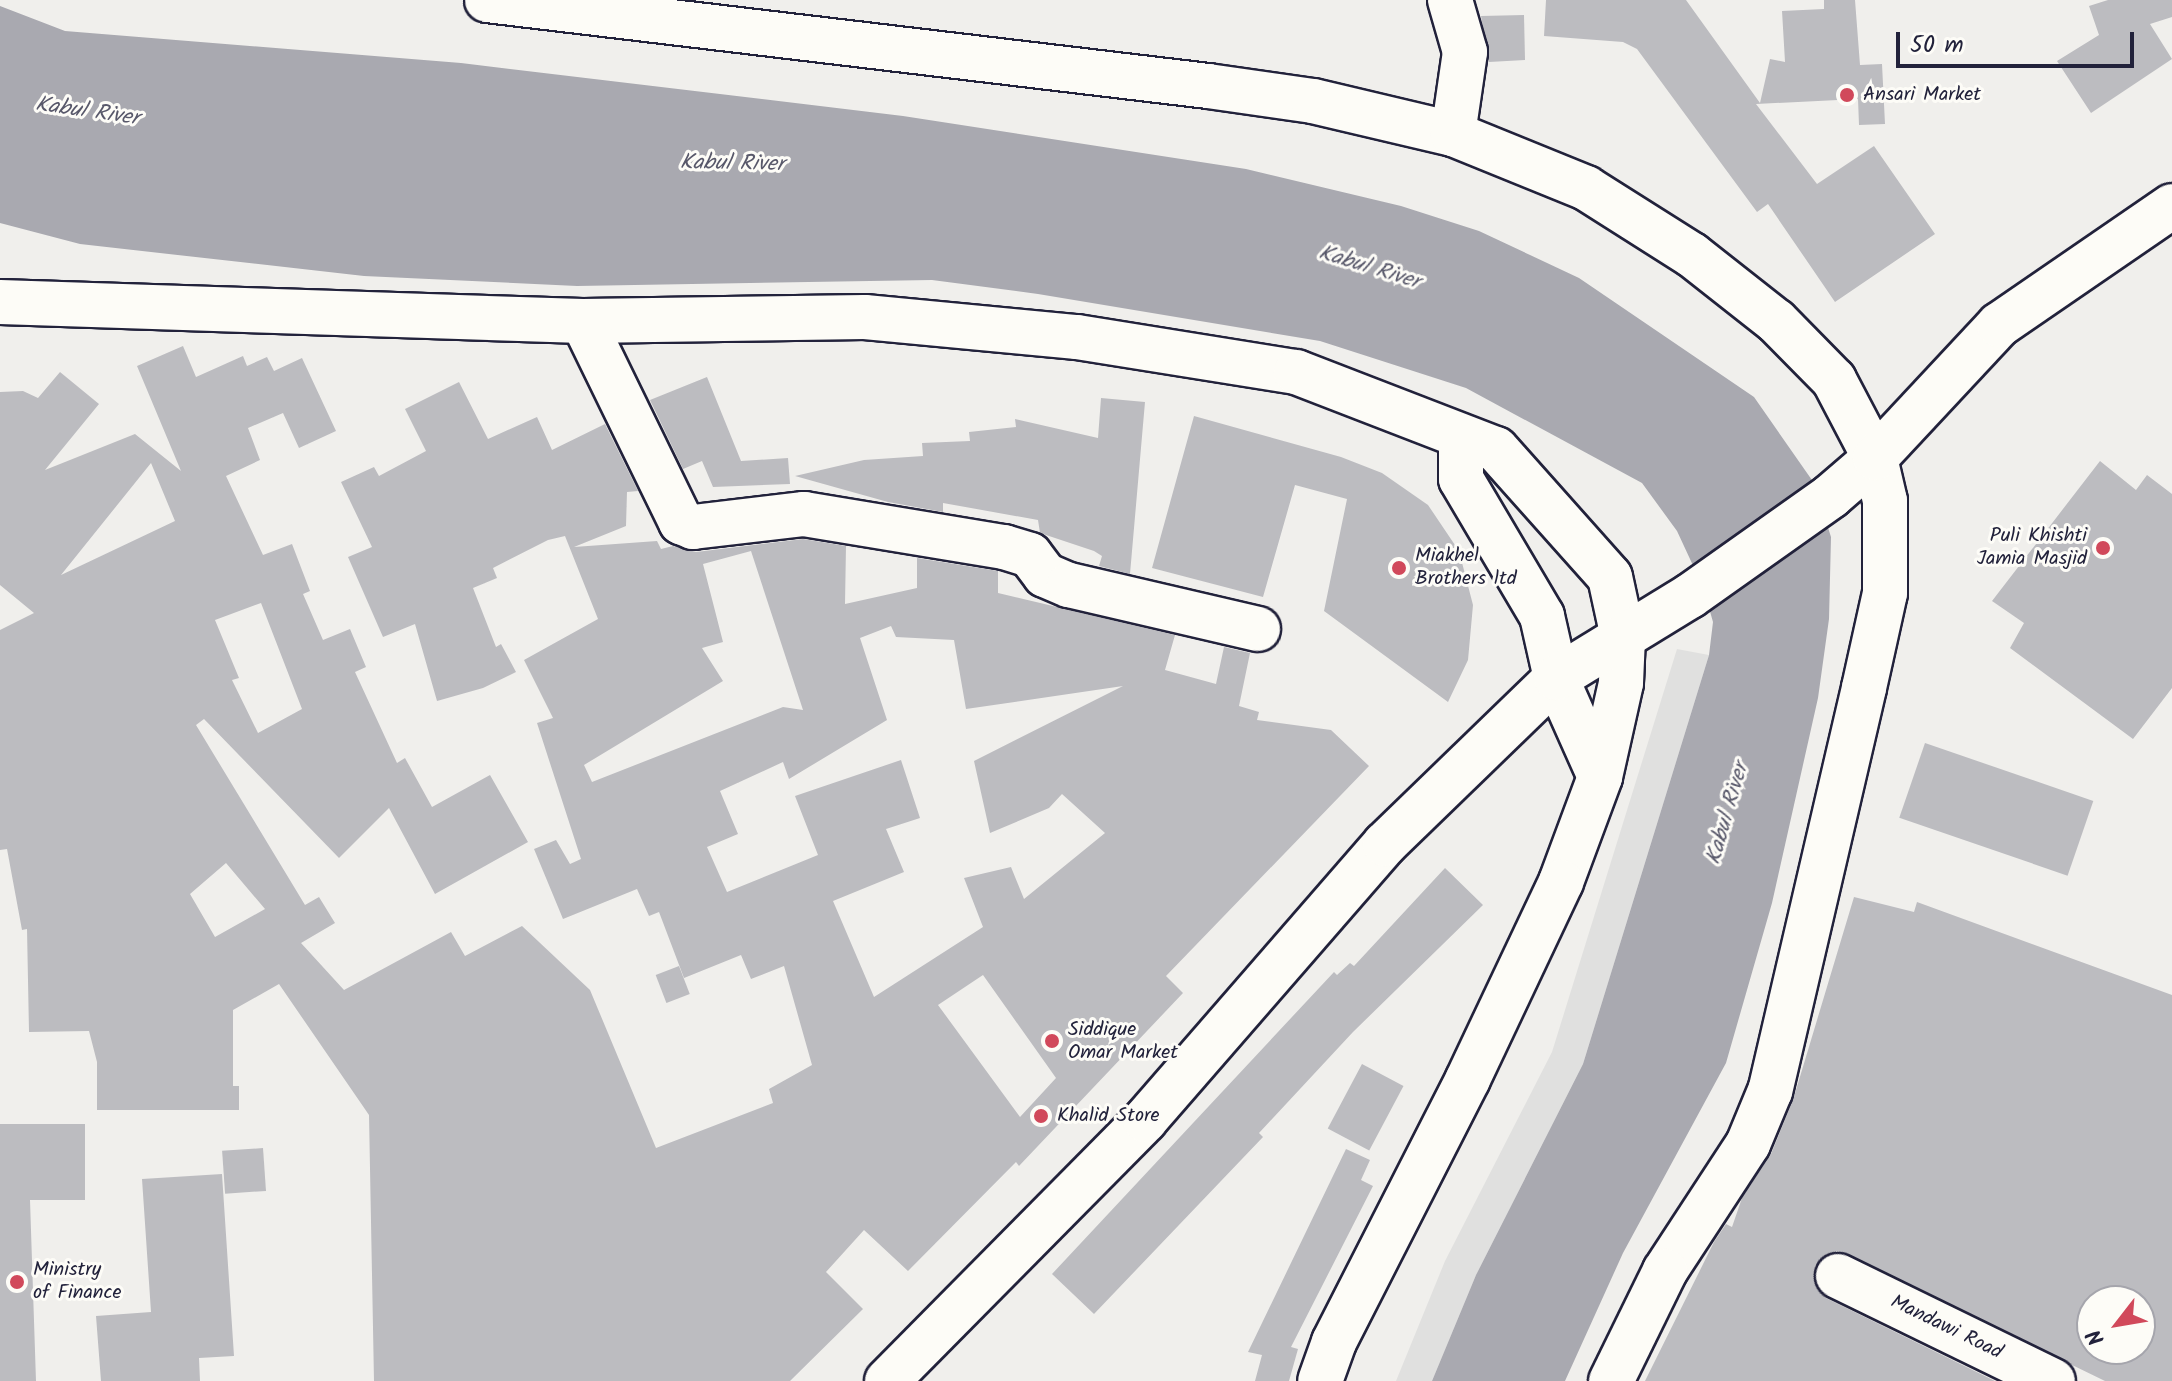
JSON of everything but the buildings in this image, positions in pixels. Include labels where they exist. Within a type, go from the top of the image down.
[{"type":"street","points":[[487,0],[1208,86],[1313,101],[1453,134],[1586,188],[1692,255],[1776,321],[1834,380],[1875,458],[1886,513],[1885,593],[1770,1091],[1748,1144],[1665,1271],[1611,1381]]},
{"type":"street","points":[[1450,0],[1465,52],[1453,134]]},
{"type":"street","points":[[887,1381],[1145,1120],[1385,844],[1556,678],[1690,596],[1831,496],[1875,458],[1999,325],[2172,206]]},
{"type":"street","points":[[0,302],[583,321],[865,317],[1077,337],[1296,372],[1461,440],[1496,449],[1610,577],[1623,637],[1621,683],[1600,777],[1561,882],[1468,1079],[1334,1342],[1320,1381]]},
{"type":"street","points":[[583,321],[681,522],[693,527],[804,514],[1004,547],[1030,555],[1045,575],[1069,585],[1258,629]]},
{"type":"street","points":[[1461,440],[1461,479],[1542,616],[1556,678],[1600,777]]},
{"type":"street","name":"Mandawi Road","points":[[1838,1276],[2053,1381]]},
{"type":"shaded area","points":[[1677,649],[1709,655],[1583,1064],[1476,1275],[1432,1381],[1396,1381],[1445,1261],[1552,1052]]},
{"type":"water","name":"Kabul River","points":[[0,6],[65,31],[461,63],[903,116],[1246,169],[1401,206],[1479,231],[1579,278],[1754,397],[1814,483],[1831,537],[1829,619],[1818,698],[1772,903],[1726,1063],[1623,1253],[1565,1381],[1432,1381],[1476,1275],[1583,1064],[1709,655],[1713,622],[1703,587],[1677,531],[1642,483],[1466,388],[1320,341],[1038,294],[932,280],[577,286],[364,276],[80,244],[0,223]]},
{"type":"place","name":"Ansari Market","points":[[1847,95]]},
{"type":"place","name":"Puli Khishti Jamia Masjid","points":[[2103,548]]},
{"type":"place","name":"Miakhel Brothers ltd","points":[[1399,568]]},
{"type":"place","name":"Siddique Omar Market","points":[[1052,1041]]},
{"type":"place","name":"Khalid Store","points":[[1041,1116]]},
{"type":"place","name":"Ministry of Finance","points":[[17,1282]]}]
